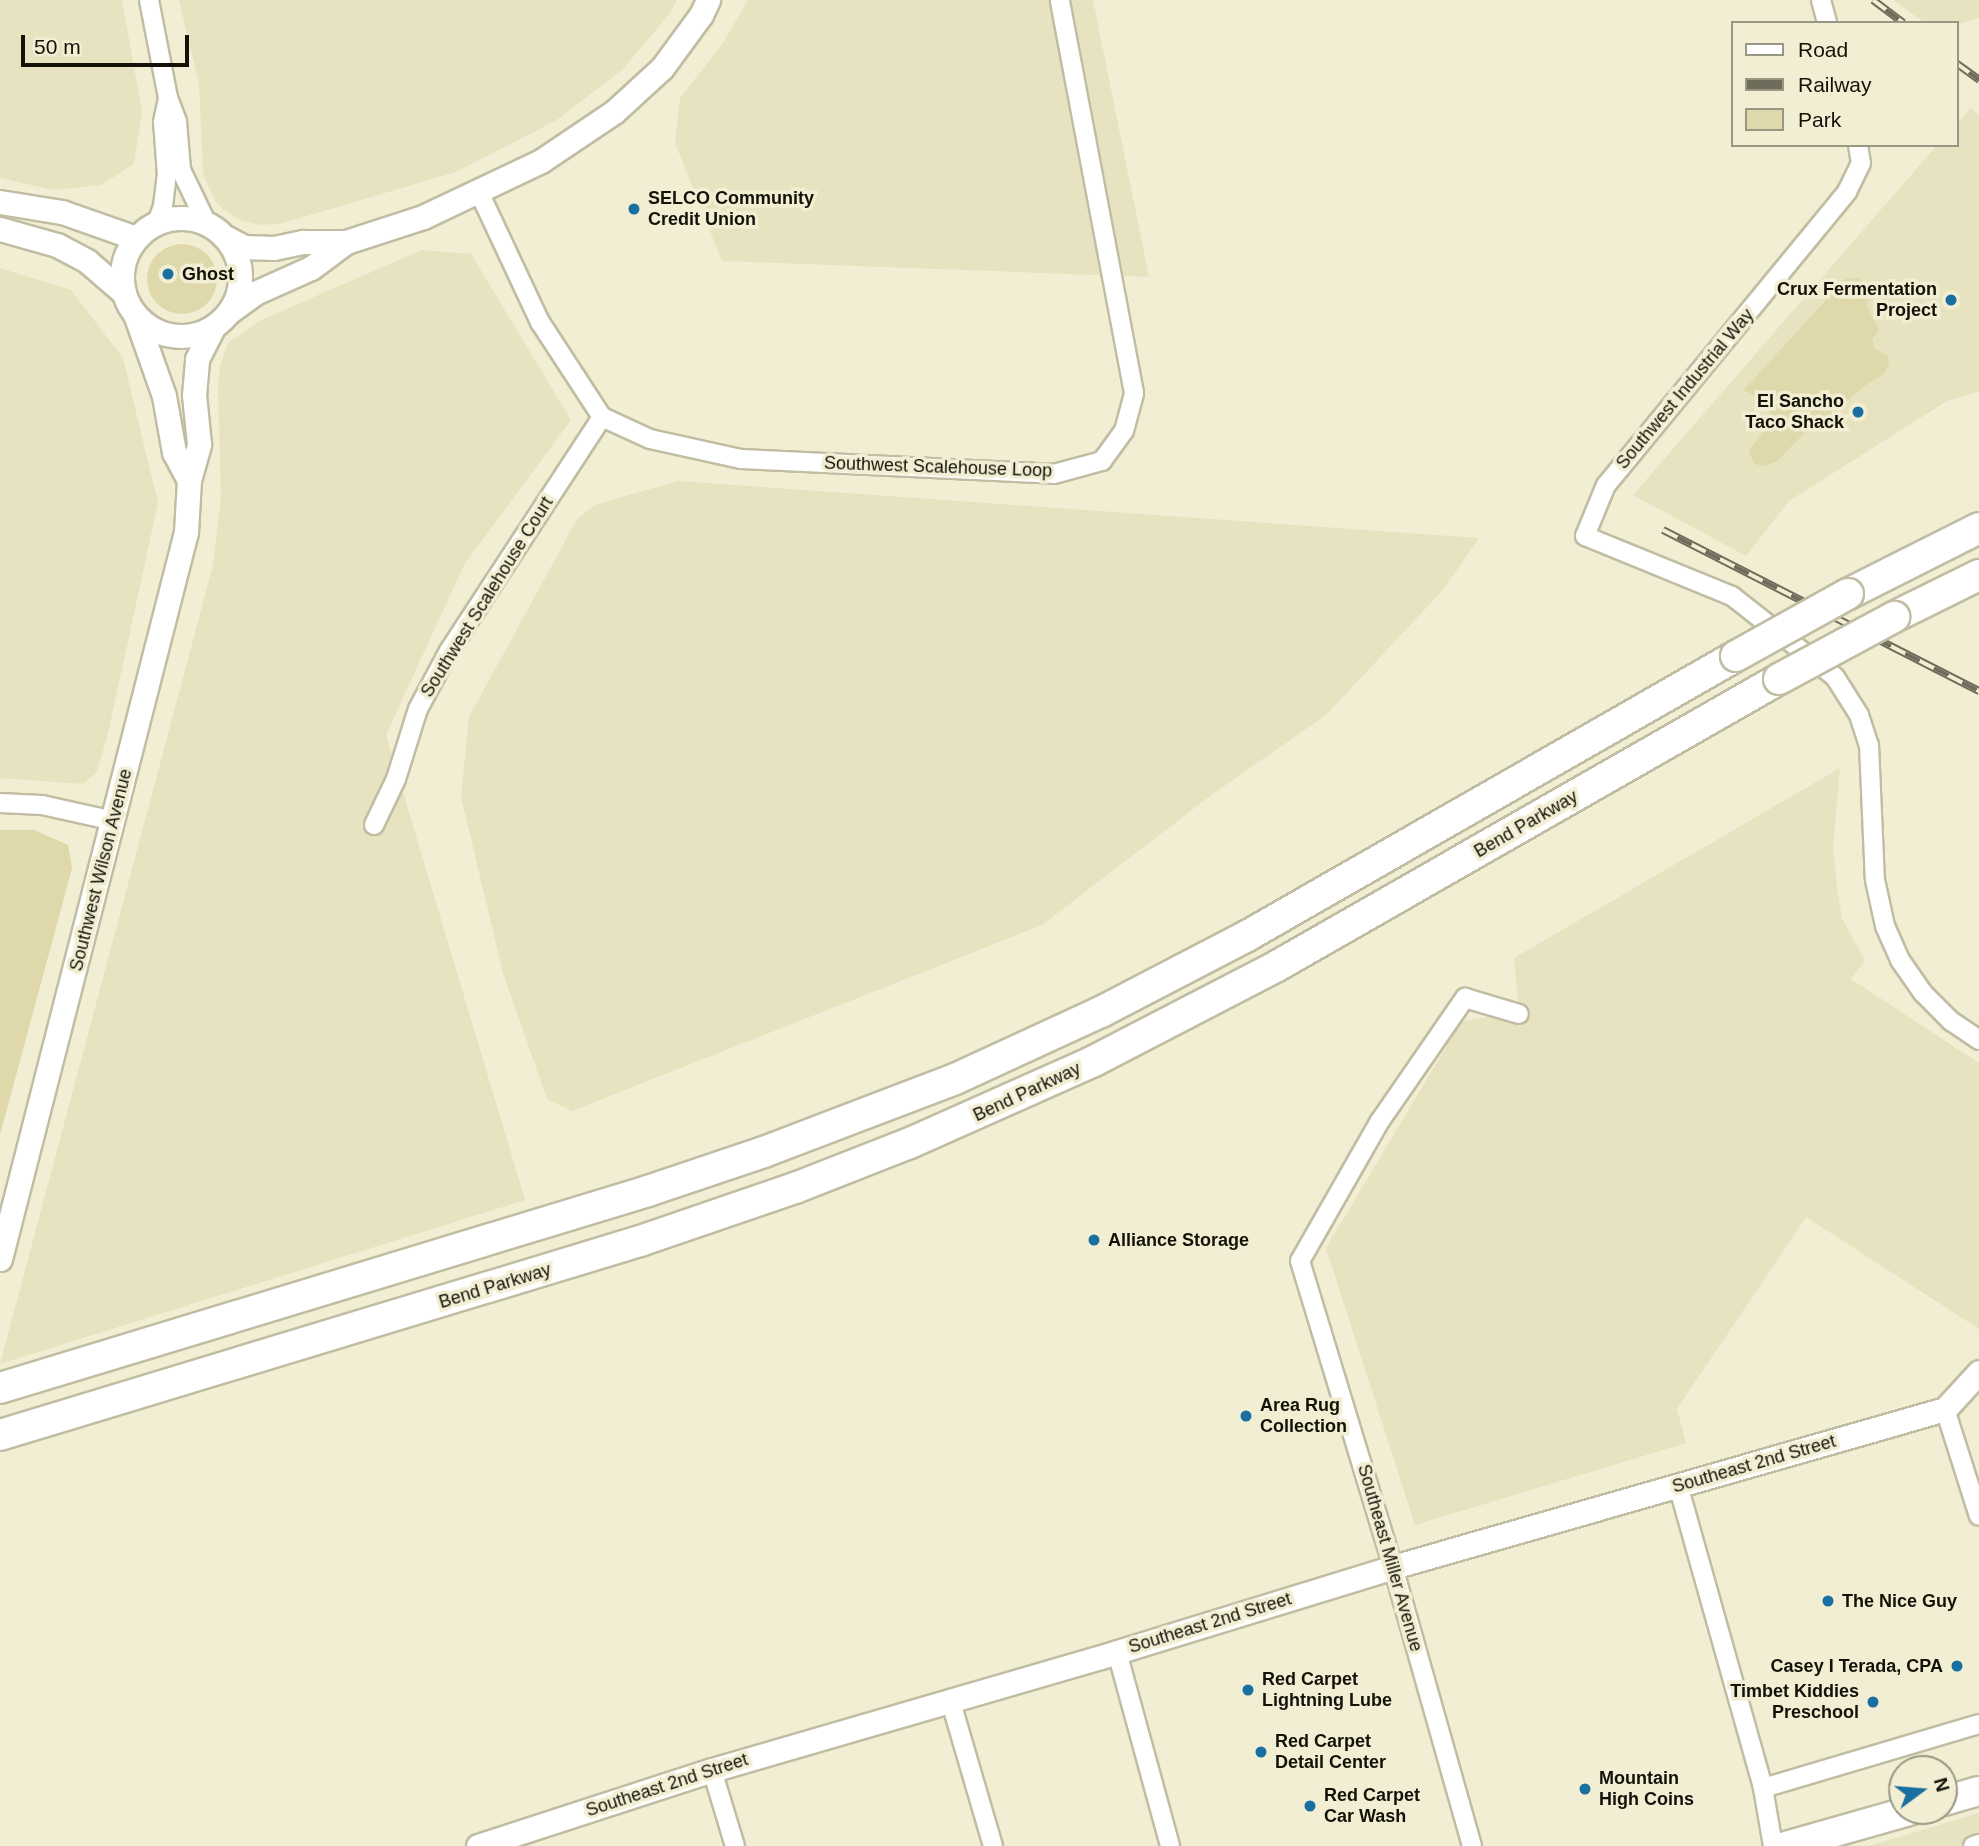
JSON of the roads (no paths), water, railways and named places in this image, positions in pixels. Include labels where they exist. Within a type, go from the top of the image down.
[{"type":"highway","points":[[0,1388],[661,1187],[802,1138],[955,1079],[1101,1012],[1235,942],[1736,656],[1848,594],[1979,528]]},
{"type":"highway","name":"Bend Parkway","points":[[0,1435],[640,1241],[782,1193],[922,1138],[1094,1061],[1277,966],[1779,679],[1979,575]]},
{"type":"main road","points":[[1958,1797],[1979,1791]]},
{"type":"main road","points":[[1786,1846],[1888,1817]]},
{"type":"street","points":[[149,0],[168,98],[177,122],[181,170],[206,222],[244,247],[274,248],[303,242],[346,242],[423,217],[541,161],[614,112],[662,68],[701,15],[708,0]]},
{"type":"street","name":"Southwest Scalehouse Loop","points":[[602,417],[650,439],[741,459],[1054,474],[1102,461],[1124,431],[1134,393],[1060,0]]},
{"type":"street","points":[[1821,0],[1826,21]]},
{"type":"street","points":[[157,222],[163,206],[167,175],[163,122],[168,98]]},
{"type":"street","name":"Southwest Industrial Way","points":[[1858,147],[1861,163],[1847,192],[1606,485],[1585,536],[1732,596],[1835,677],[1859,715],[1869,745],[1875,880],[1885,926],[1900,960],[1923,993],[1951,1021],[1979,1041]]},
{"type":"street","points":[[479,192],[540,322],[602,417]]},
{"type":"street","points":[[0,202],[62,212],[136,238]]},
{"type":"street","points":[[129,302],[122,274],[126,255],[136,238],[157,222],[173,217],[206,222]]},
{"type":"street","points":[[0,229],[57,245],[87,261],[129,302],[146,324],[170,335],[196,334],[221,320],[255,293],[311,268],[346,242]]},
{"type":"street","points":[[221,320],[238,295],[241,275],[237,255],[227,238]]},
{"type":"street","name":"Southwest Wilson Avenue","points":[[129,302],[164,396],[174,452],[189,480]]},
{"type":"street","name":"Southwest Wilson Avenue","points":[[0,1259],[186,532],[189,480],[199,444],[194,395],[197,359],[221,320]]},
{"type":"street","name":"Southwest Scalehouse Court","points":[[374,825],[396,779],[418,709],[449,651],[602,417]]},
{"type":"street","points":[[0,803],[42,805],[114,821]]},
{"type":"street","name":"Southeast Miller Avenue","points":[[1472,1846],[1393,1567],[1300,1261],[1380,1121],[1465,998],[1519,1014]]},
{"type":"street","points":[[1979,1372],[1945,1409],[1979,1516]]},
{"type":"street","name":"Southeast 2nd Street","points":[[478,1846],[712,1770],[1117,1652],[1393,1567],[1945,1409]]},
{"type":"street","points":[[1678,1485],[1763,1788],[1773,1846]]},
{"type":"street","points":[[1117,1652],[1170,1846]]},
{"type":"street","points":[[950,1699],[993,1846]]},
{"type":"street","points":[[1763,1788],[1979,1724]]},
{"type":"street","points":[[712,1770],[735,1846]]},
{"type":"street","points":[[1973,1846],[1979,1844]]},
{"type":"railway","points":[[1873,0],[1900,21]]},
{"type":"railway","points":[[1958,64],[1979,80]]},
{"type":"railway","points":[[1663,530],[1979,691]]},
{"type":"place","name":"SELCO Community Credit Union","points":[[634,209]]},
{"type":"place","name":"Ghost","points":[[168,274]]},
{"type":"place","name":"Crux Fermentation Project","points":[[1951,300]]},
{"type":"place","name":"El Sancho Taco Shack","points":[[1858,412]]},
{"type":"place","name":"Alliance Storage","points":[[1094,1240]]},
{"type":"place","name":"Area Rug Collection","points":[[1246,1416]]},
{"type":"place","name":"The Nice Guy","points":[[1828,1601]]},
{"type":"place","name":"Casey I Terada, CPA","points":[[1957,1666]]},
{"type":"place","name":"Red Carpet Lightning Lube","points":[[1248,1690]]},
{"type":"place","name":"Timbet Kiddies Preschool","points":[[1873,1702]]},
{"type":"place","name":"Red Carpet Detail Center","points":[[1261,1752]]},
{"type":"place","name":"Mountain High Coins","points":[[1585,1789]]},
{"type":"place","name":"Red Carpet Car Wash","points":[[1310,1806]]}]
